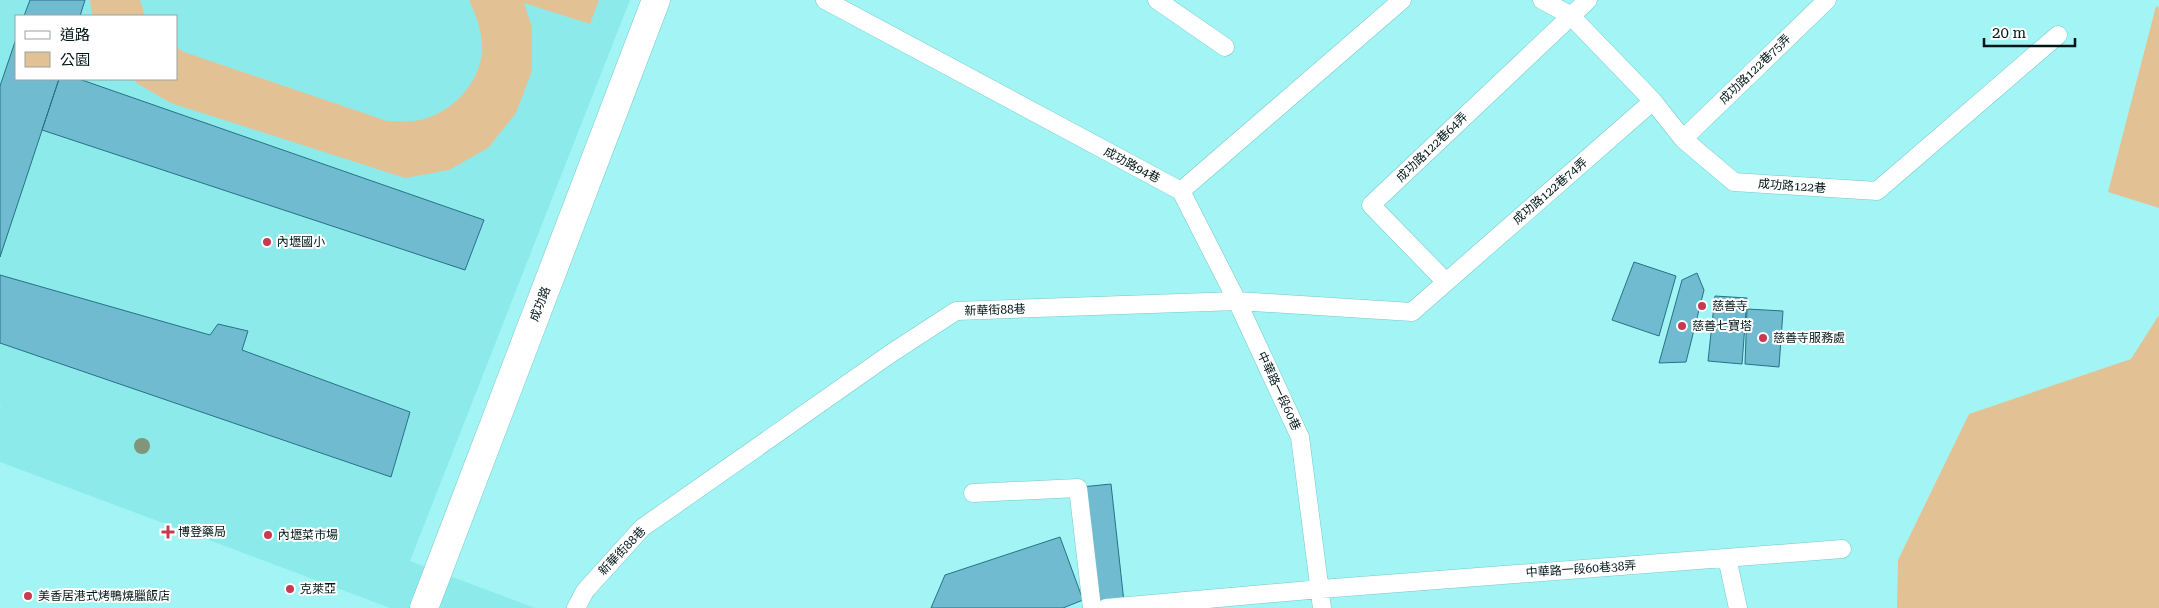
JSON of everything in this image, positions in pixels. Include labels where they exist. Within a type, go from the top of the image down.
[{"type":"street","name":"成功路","points":[[424,608],[656,0]]},
{"type":"lane","name":"成功路94巷","points":[[825,0],[1181,192]]},
{"type":"lane","points":[[1157,0],[1225,47]]},
{"type":"lane","points":[[1181,192],[1402,0]]},
{"type":"lane","name":"成功路122巷","points":[[1542,0],[1570,15],[1653,101],[1684,139],[1734,182],[1877,191],[2058,35]]},
{"type":"lane","points":[[1570,15],[1588,0]]},
{"type":"lane","name":"成功路122巷75弄","points":[[1684,139],[1826,0]]},
{"type":"lane","name":"成功路122巷64弄","points":[[1446,282],[1371,205],[1570,15]]},
{"type":"lane","name":"成功路122巷74弄","points":[[1446,282],[1653,101]]},
{"type":"lane","name":"中華路一段60巷","points":[[1181,192],[1238,301],[1300,437],[1322,608]]},
{"type":"lane","name":"新華街88巷","points":[[576,608],[585,591],[642,528],[890,354],[956,311],[1238,301],[1412,312],[1446,282]]},
{"type":"lane","points":[[973,493],[1078,488],[1092,608]]},
{"type":"lane","name":"中華路一段60巷38弄","points":[[1106,608],[1321,589],[1842,549]]},
{"type":"lane","points":[[1727,558],[1738,608]]},
{"type":"shaded area","name":"內壢國小","points":[[0,0],[630,0],[410,561],[535,608],[390,608],[0,462],[0,407],[2,407],[0,406]]},
{"type":"green space","points":[[90,0],[140,0],[145,15],[92,15]]},
{"type":"green space","points":[[469,0],[599,0],[590,24],[524,3],[532,27],[532,71],[516,113],[488,148],[449,170],[405,178],[171,103],[134,80],[178,80],[178,48],[184,52],[387,121],[411,121],[427,118],[439,113],[450,106],[469,86],[476,74],[482,48],[478,23]]},
{"type":"green space","points":[[2156,6],[2159,8],[2159,208],[2108,192]]},
{"type":"green space","points":[[2159,315],[2159,608],[1897,608],[1898,560],[1969,414],[2131,359]]},
{"type":"building","points":[[30,0],[85,0],[80,15],[24,15]]},
{"type":"building","points":[[15,42],[15,80],[59,80],[0,257],[0,86]]},
{"type":"building","points":[[59,80],[82,80],[484,220],[465,270],[42,130]]},
{"type":"building","points":[[1634,262],[1676,276],[1659,336],[1612,320]]},
{"type":"building","name":"慈善七寶塔","points":[[1697,273],[1704,290],[1686,362],[1659,363],[1682,280]]},
{"type":"building","points":[[0,275],[210,335],[218,324],[248,331],[242,350],[410,412],[391,477],[0,343]]},
{"type":"building","name":"慈善寺","points":[[1715,296],[1747,298],[1742,364],[1708,361]]},
{"type":"building","name":"慈善寺服務處","points":[[1747,309],[1783,311],[1779,367],[1745,364]]},
{"type":"building","points":[[1111,484],[1124,602],[1095,603],[1081,487]]},
{"type":"building","points":[[1060,537],[1083,600],[1063,608],[931,608],[945,575]]},
{"type":"place","name":"內壢國小","points":[[267,242]]},
{"type":"place","name":"慈善寺","points":[[1702,306]]},
{"type":"place","name":"慈善七寶塔","points":[[1682,326]]},
{"type":"place","name":"慈善寺服務處","points":[[1763,338]]},
{"type":"place","name":"博登藥局","points":[[168,532]]},
{"type":"place","name":"內壢菜市場","points":[[268,535]]},
{"type":"place","name":"克萊亞","points":[[290,589]]},
{"type":"place","name":"美香居港式烤鴨燒臘飯店","points":[[28,596]]}]
